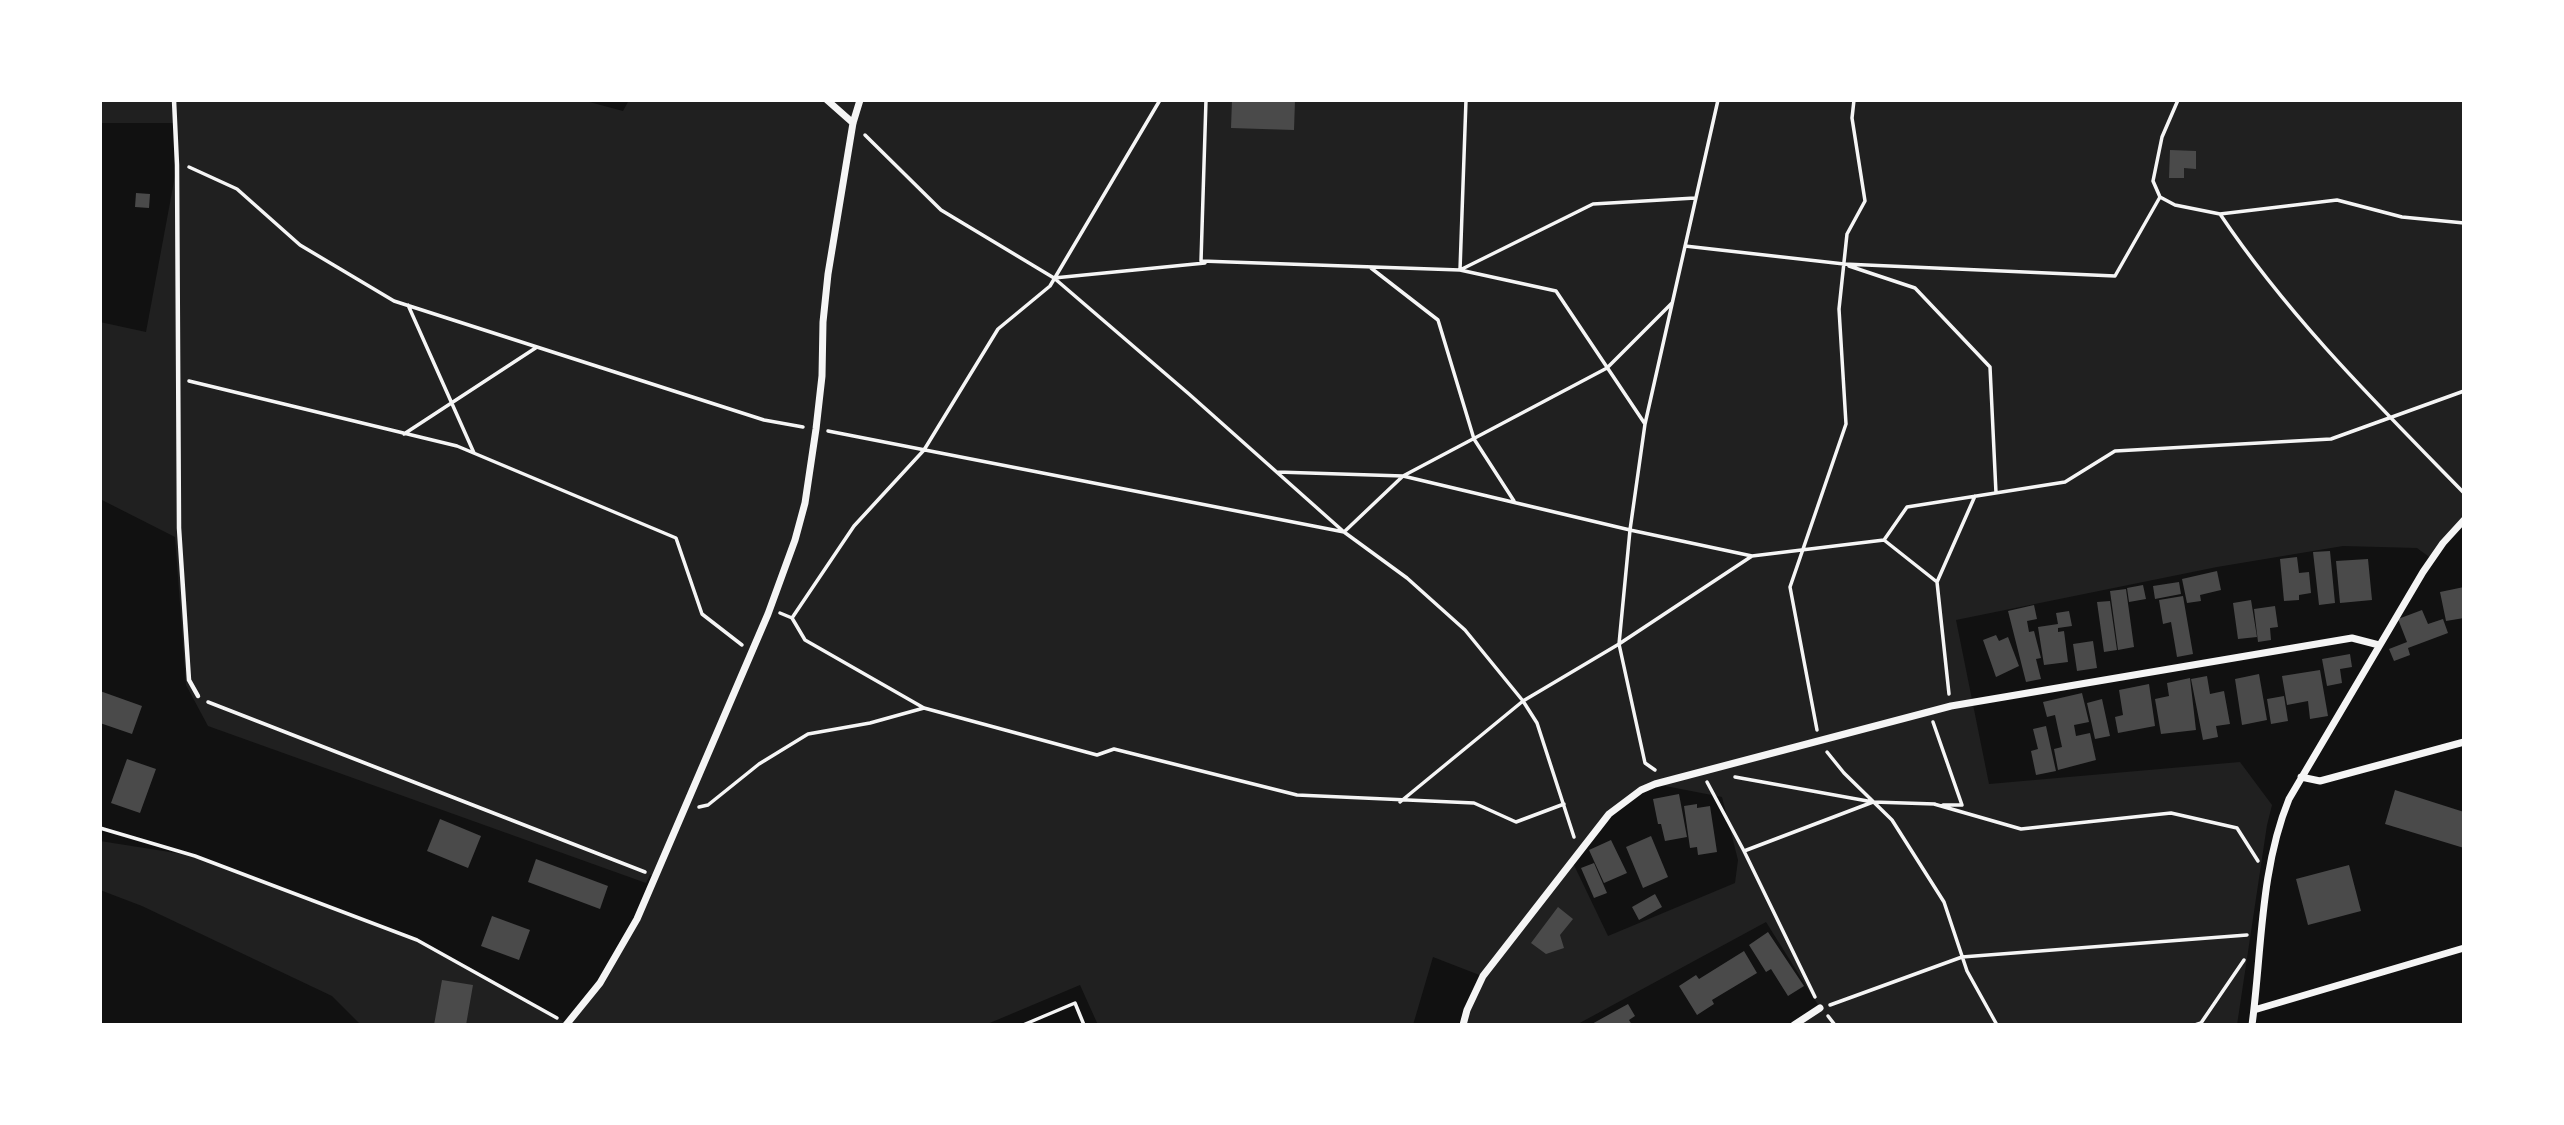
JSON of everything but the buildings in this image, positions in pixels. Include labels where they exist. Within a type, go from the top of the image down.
[{"type":"street","points":[[827,100],[853,123]]},
{"type":"street","points":[[567,1025],[600,984],[637,919],[770,609],[806,503],[822,376],[823,322],[828,274],[853,123],[860,100]]},
{"type":"street","points":[[2252,1025],[2268,875],[2278,825],[2301,778],[2423,572],[2464,520]]},
{"type":"street","points":[[1463,1025],[1466,1010],[1483,976],[1616,806],[1641,790],[1668,779],[1951,706],[2353,638],[2379,645]]},
{"type":"street","points":[[2301,778],[2320,781],[2464,742]]},
{"type":"street","points":[[2254,1010],[2464,948]]},
{"type":"street","points":[[1794,1025],[1820,1008]]},
{"type":"lane","points":[[174,100],[177,165],[180,542],[189,680],[198,695]]},
{"type":"path","points":[[792,618],[854,526],[924,450],[998,329],[1050,286],[1160,100]]},
{"type":"path","points":[[1206,100],[1200,261],[1460,270],[1556,291],[1645,424]]},
{"type":"path","points":[[1460,270],[1466,100]]},
{"type":"path","points":[[1668,779],[1645,763],[1619,644],[1630,530],[1645,424],[1718,100]]},
{"type":"path","points":[[1854,100],[1852,118],[1865,201],[1847,234],[1839,309],[1846,424],[1790,587],[1819,742],[1844,773],[1892,820],[1944,902],[1967,971],[1997,1025]]},
{"type":"path","points":[[2178,100],[2162,137],[2153,181],[2160,197],[2175,205],[2220,214],[2337,200],[2402,217],[2464,223]]},
{"type":"path","points":[[853,123],[941,210],[1054,278],[1344,532],[1407,578],[1465,630],[1523,701],[1537,723],[1579,852]]},
{"type":"path","points":[[177,165],[198,171],[237,189],[300,245],[394,300],[764,420],[1344,532]]},
{"type":"path","points":[[1685,246],[1844,264],[2115,276],[2160,197]]},
{"type":"path","points":[[1460,270],[1593,205],[1696,198]]},
{"type":"path","points":[[2220,214],[2243,248],[2305,324],[2390,418],[2464,493]]},
{"type":"path","points":[[1054,278],[1219,262]]},
{"type":"path","points":[[1844,264],[1915,288],[1990,367],[1996,493]]},
{"type":"path","points":[[1370,267],[1438,320],[1474,439],[1516,503]]},
{"type":"path","points":[[1344,532],[1403,476],[1607,368],[1672,303]]},
{"type":"path","points":[[408,305],[474,454]]},
{"type":"path","points":[[404,434],[537,346]]},
{"type":"path","points":[[177,377],[457,446],[676,538],[702,614],[751,653]]},
{"type":"path","points":[[1884,540],[1906,507],[2065,482],[2115,451],[2331,439],[2464,391]]},
{"type":"path","points":[[1276,472],[1403,476],[1752,556],[1884,540],[1937,582]]},
{"type":"path","points":[[1951,706],[1937,582],[1975,496]]},
{"type":"path","points":[[1402,801],[1523,701],[1619,644],[1752,556]]},
{"type":"path","points":[[770,609],[792,618],[805,640],[925,708],[1097,755],[1114,749],[1297,795],[1474,803],[1516,822],[1564,804]]},
{"type":"path","points":[[198,695],[213,705],[655,876]]},
{"type":"path","points":[[683,810],[708,805],[759,764],[808,734],[870,723],[925,708]]},
{"type":"path","points":[[1728,776],[1873,802],[1962,805],[1929,712]]},
{"type":"path","points":[[1702,772],[1744,851],[1820,1008],[1835,1025]]},
{"type":"path","points":[[1744,851],[1873,802]]},
{"type":"path","points":[[1934,804],[2021,829],[2171,813],[2237,828],[2268,875]]},
{"type":"path","points":[[100,828],[195,856],[417,940],[567,1025]]},
{"type":"path","points":[[1820,1008],[1962,957],[2262,934]]},
{"type":"path","points":[[2195,1025],[2201,1023],[2247,956]]},
{"type":"path","points":[[1023,1025],[1075,1003],[1084,1025]]},
{"type":"shaded area","points":[[100,100],[582,100],[623,111],[629,100],[2464,100],[2464,520],[2432,559],[2417,548],[2343,546],[2217,567],[1956,620],[1989,784],[2240,762],[2272,805],[2237,1025],[1794,1025],[1820,1008],[1766,922],[1576,1025],[1463,1025],[1482,976],[1433,957],[1413,1025],[1098,1025],[1080,985],[985,1025],[361,1025],[332,996],[142,906],[100,890],[100,841],[195,856],[417,940],[568,1024],[617,953],[654,876],[650,875],[646,883],[208,726],[186,685],[175,537],[100,499],[100,322],[146,332],[177,165],[175,123],[100,123]],"holes":[[[1655,784],[1722,797],[1738,860],[1735,883],[1608,936],[1573,863],[1616,806]]]}]
